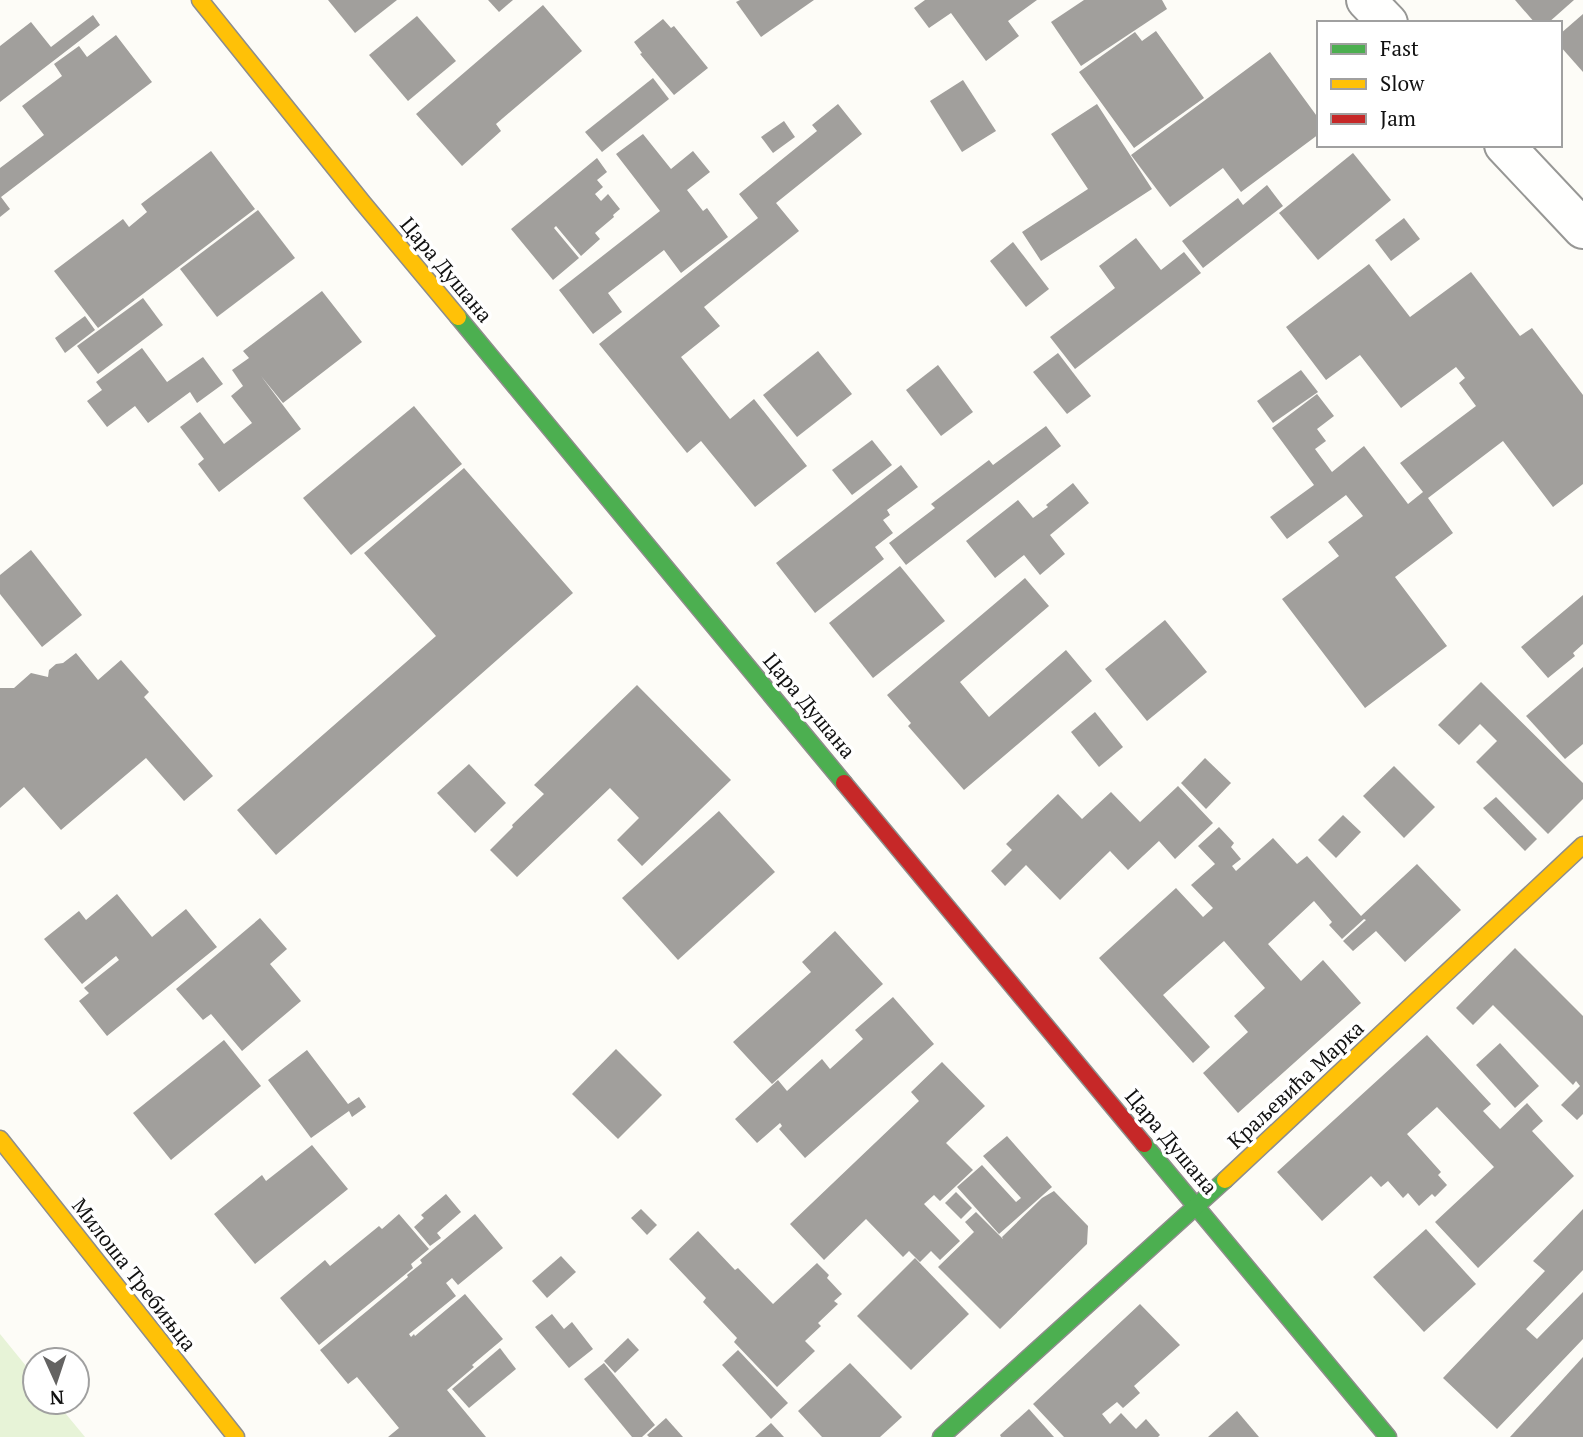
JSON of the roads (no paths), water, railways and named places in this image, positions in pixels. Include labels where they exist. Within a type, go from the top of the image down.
[{"type":"street","name":"Цара Душана","points":[[200,0],[372,214],[1388,1437]]},
{"type":"street","points":[[1366,0],[1386,21]]},
{"type":"street","points":[[1506,147],[1583,229]]},
{"type":"street","name":"Краљевића Марка","points":[[941,1437],[1197,1206],[1583,845]]},
{"type":"street","name":"Милоша Требињца","points":[[0,1139],[236,1437]]}]
